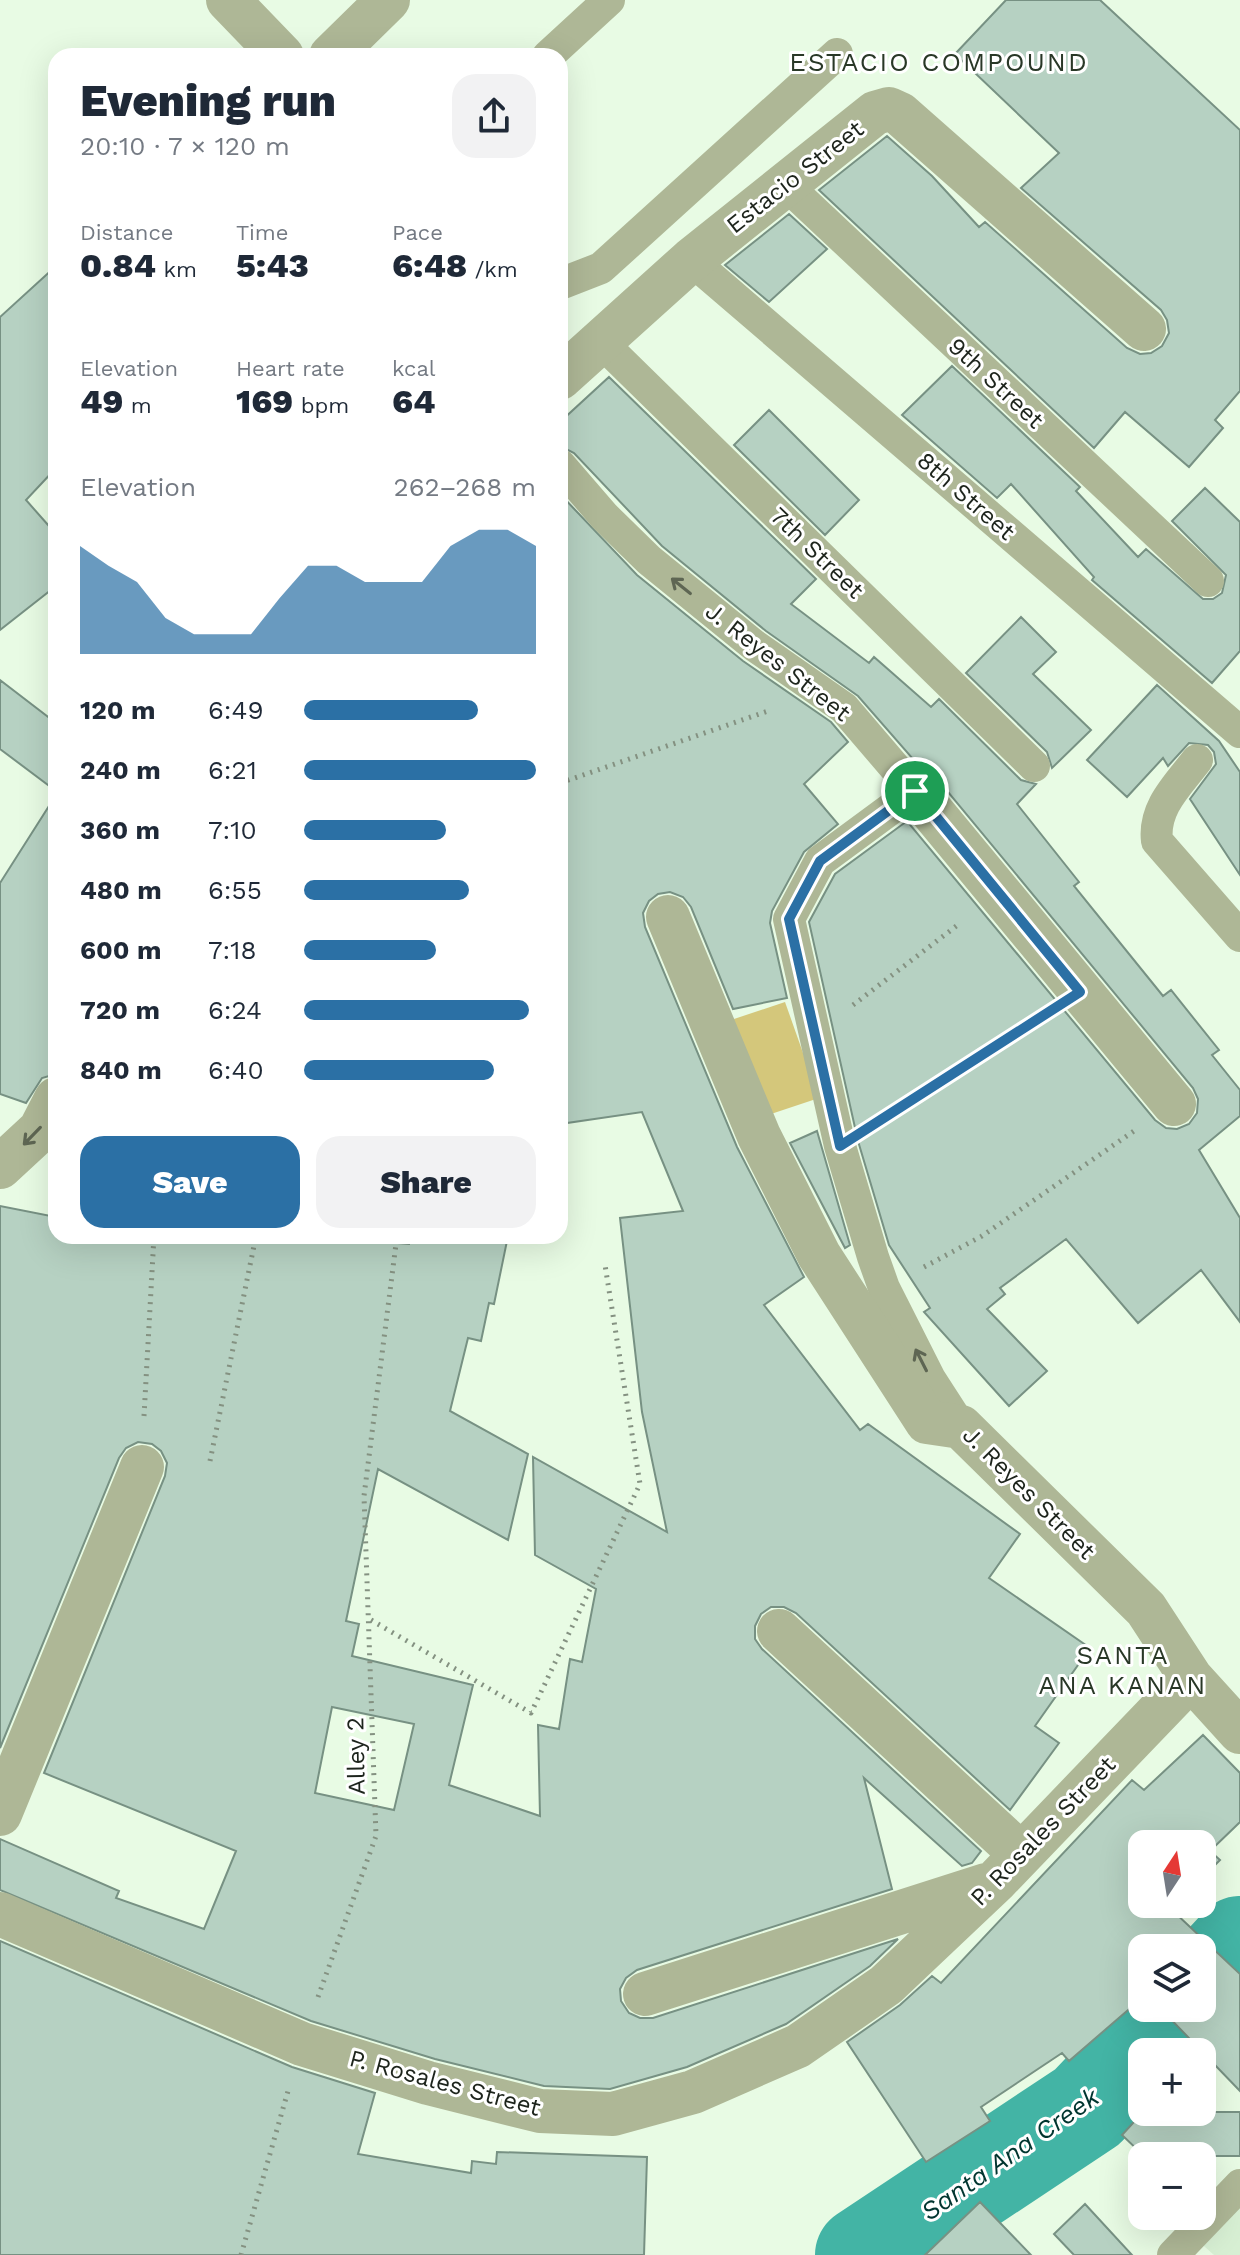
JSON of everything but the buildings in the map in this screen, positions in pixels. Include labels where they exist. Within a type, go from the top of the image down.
[{"type":"street","points":[[228,0],[274,48]]},
{"type":"street","points":[[339,48],[388,0]]},
{"type":"street","name":"Estacio Street","points":[[568,371],[691,260],[875,113],[889,109],[900,114],[1144,329]]},
{"type":"street","points":[[915,791],[1174,1104]]},
{"type":"street","points":[[668,917],[759,1136],[819,1255],[927,1422],[961,1427]]},
{"type":"street","points":[[0,1167],[40,1130],[48,1114]]},
{"type":"street","name":"J. Reyes Street","points":[[961,1427],[1146,1609],[1191,1678],[1240,1732]]},
{"type":"street","points":[[0,1814],[142,1467]]},
{"type":"street","points":[[645,1994],[1009,1868],[779,1631]]},
{"type":"street","name":"P. Rosales Street","points":[[0,1914],[302,2044],[428,2083],[540,2111],[613,2114],[693,2092],[798,2046],[886,1985],[1009,1868],[1191,1678]]},
{"type":"lane","points":[[557,48],[609,0]]},
{"type":"lane","points":[[568,281],[601,268],[837,54]]},
{"type":"lane","name":"9th Street","points":[[785,184],[1208,581]]},
{"type":"lane","name":"8th Street","points":[[691,260],[1240,732]]},
{"type":"lane","name":"7th Street","points":[[600,341],[1034,766]]},
{"type":"lane","name":"J. Reyes Street","points":[[568,474],[604,516],[649,560],[755,646],[844,708],[915,791],[820,861],[789,919],[840,1146],[884,1288],[930,1379],[961,1427]]},
{"type":"lane","points":[[1197,760],[1164,802],[1155,822],[1157,841],[1240,936]]},
{"type":"lane","points":[[1173,2255],[1240,2185]]},
{"type":"path","points":[[568,780],[821,692]]},
{"type":"path","points":[[814,1035],[999,893]]},
{"type":"path","points":[[840,1146],[1080,992]]},
{"type":"path","points":[[884,1288],[982,1236],[1174,1104]]},
{"type":"path","points":[[144,1422],[154,1244]]},
{"type":"path","points":[[210,1461],[254,1244]]},
{"type":"path","name":"Alley 2","points":[[241,2255],[302,2044],[376,1836],[371,1620],[364,1496],[396,1244]]},
{"type":"path","points":[[371,1620],[531,1713],[640,1484],[605,1265]]},
{"type":"shaded area","points":[[785,1002],[819,1098],[762,1117],[728,1021]]},
{"type":"shaded area","points":[[1240,2194],[1240,2255],[1214,2255],[1195,2238],[1203,2230],[1216,2230],[1216,2217]]},
{"type":"waterway","name":"Santa Ana Creek","points":[[1216,1971],[1240,1945]]},
{"type":"waterway","name":"Santa Ana Creek","points":[[864,2255],[1087,2107],[1168,2022]]},
{"type":"district","name":"ESTACIO COMPOUND","points":[[939,62]]},
{"type":"district","name":"SANTA ANA KANAN","points":[[1123,1670]]},
{"type":"route","points":[[915,791],[1080,992],[840,1146],[789,919],[820,861],[915,791]]}]
